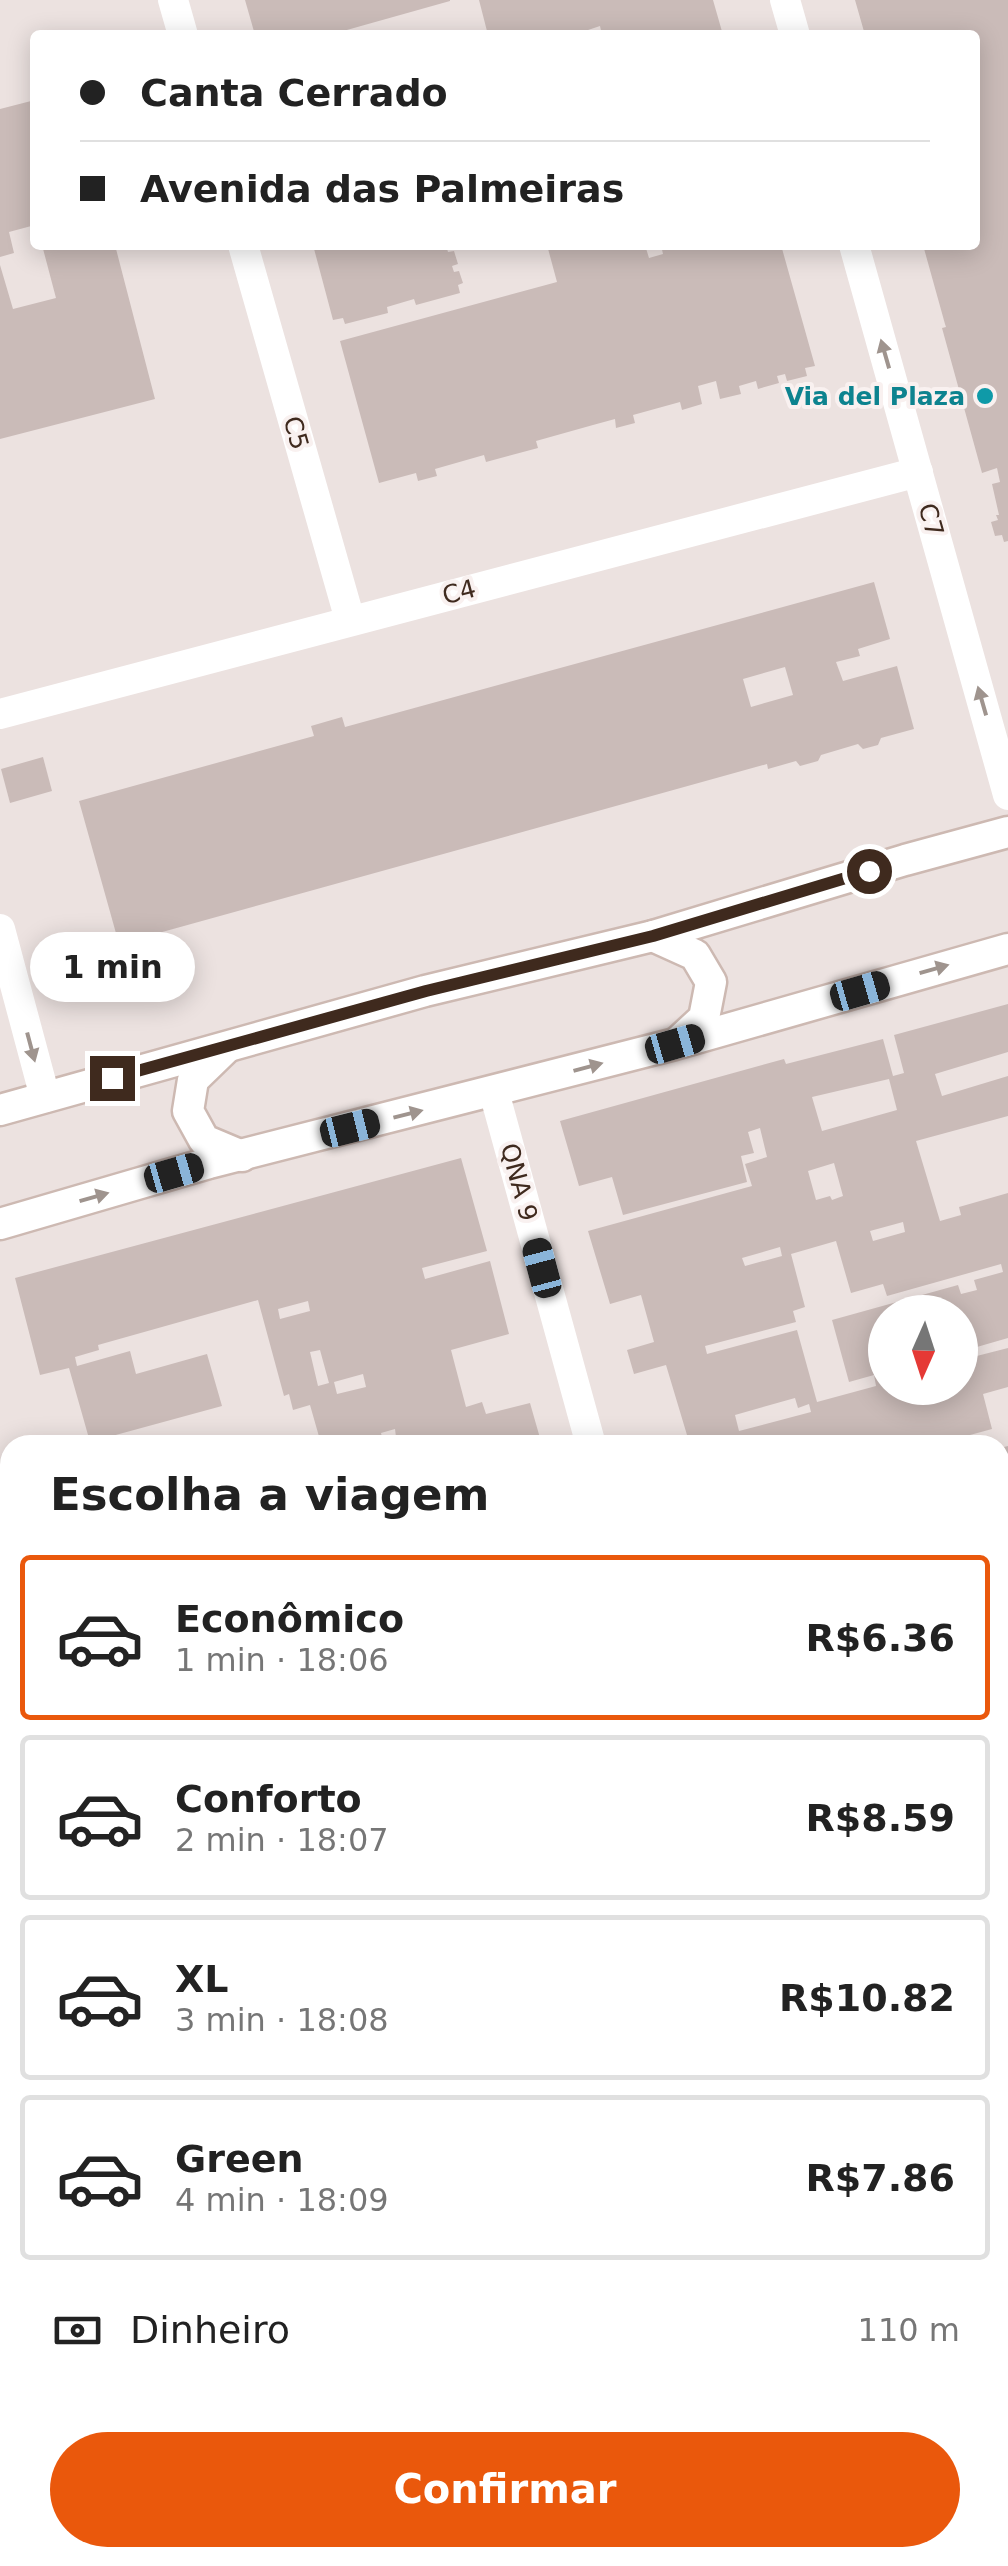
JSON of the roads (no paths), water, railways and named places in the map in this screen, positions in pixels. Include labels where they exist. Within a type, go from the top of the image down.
[{"type":"street","points":[[173,0],[182,30]]},
{"type":"street","points":[[785,0],[794,30]]},
{"type":"street","name":"C5","points":[[244,250],[350,620]]},
{"type":"street","name":"C7","points":[[855,250],[1008,795]]},
{"type":"street","name":"C4","points":[[0,714],[918,472]]},
{"type":"street","points":[[0,1110],[426,991],[653,936],[1008,832]]},
{"type":"street","points":[[0,929],[45,1097]]},
{"type":"street","points":[[653,936],[695,955],[710,982],[704,1018],[675,1044]]},
{"type":"street","points":[[0,1224],[242,1156],[675,1044],[1008,948]]},
{"type":"street","points":[[228,1048],[193,1080],[188,1112],[204,1140],[242,1156]]},
{"type":"street","name":"QNA 9","points":[[494,1092],[588,1435]]},
{"type":"place","name":"Via del Plaza","points":[[985,396]]}]
